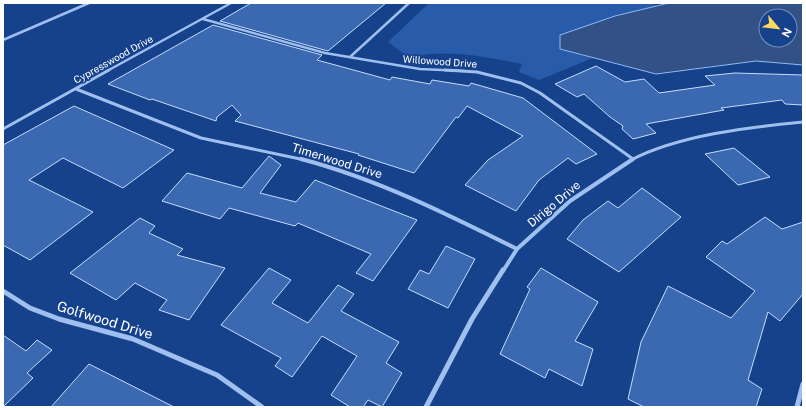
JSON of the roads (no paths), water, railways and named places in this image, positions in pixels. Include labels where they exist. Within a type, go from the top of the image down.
[{"type":"street","points":[[3,40],[90,3]]},
{"type":"street","name":"Cypresswood Drive","points":[[3,129],[231,3]]},
{"type":"street","points":[[350,57],[408,3]]},
{"type":"street","name":"Willowood Drive","points":[[203,18],[325,53],[420,69],[477,72],[522,83],[540,93],[633,159]]},
{"type":"street","name":"Timerwood Drive","points":[[76,89],[201,138],[221,144],[304,159],[393,189],[441,211],[517,250]]},
{"type":"street","name":"Dirigo Drive","points":[[426,407],[472,320],[517,250],[570,201],[633,159],[711,134],[762,126],[803,122]]},
{"type":"street","name":"Golfwood Drive","points":[[3,291],[30,308],[59,319],[133,339],[217,375],[262,407]]},
{"type":"street","points":[[797,407],[803,384]]}]
